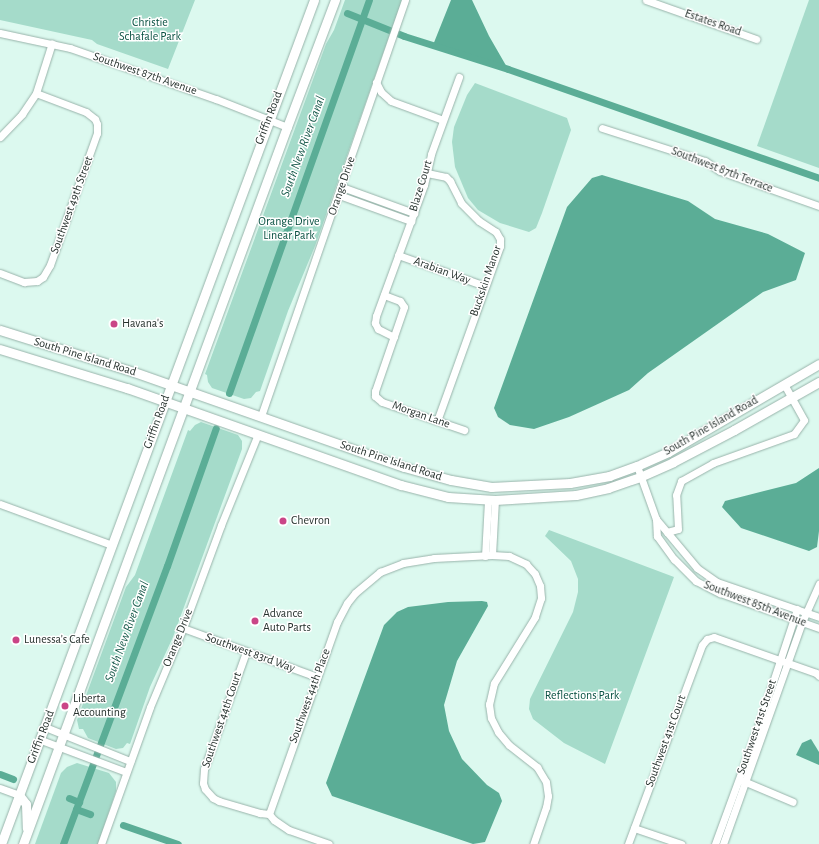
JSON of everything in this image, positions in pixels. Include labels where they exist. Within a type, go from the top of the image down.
[{"type":"main road","name":"Griffin Road","points":[[1,844],[268,120],[314,0]]},
{"type":"main road","name":"Griffin Road","points":[[23,844],[335,0]]},
{"type":"main road","name":"South Pine Island Road","points":[[0,330],[202,395],[404,467],[444,478],[491,487],[532,486],[570,482],[609,476],[637,466],[668,452],[819,364]]},
{"type":"main road","name":"South Pine Island Road","points":[[0,349],[184,407],[401,485],[440,495],[491,500],[576,494],[608,488],[640,477],[714,441],[819,382]]},
{"type":"main road","points":[[440,495],[444,478]]},
{"type":"main road","points":[[19,795],[26,804],[26,835]]},
{"type":"street","name":"Orange Drive","points":[[261,416],[342,187],[376,82],[405,0]]},
{"type":"street","name":"Estates Road","points":[[646,0],[756,39]]},
{"type":"street","name":"Southwest 87th Avenue","points":[[0,33],[52,43],[110,61],[287,127]]},
{"type":"street","points":[[0,137],[22,114],[36,93],[52,43]]},
{"type":"street","name":"Blaze Court","points":[[394,337],[378,329],[375,323],[414,213],[427,173],[431,154],[459,77]]},
{"type":"street","points":[[376,82],[381,92],[391,101],[443,120]]},
{"type":"street","name":"Southwest 49th Street","points":[[0,273],[24,282],[37,281],[43,277],[50,265],[94,141],[97,124],[95,119],[86,112],[36,93]]},
{"type":"street","name":"Southwest 87th Terrace","points":[[602,128],[705,161],[720,171],[819,206]]},
{"type":"street","name":"Buckskin Manor","points":[[427,173],[446,177],[450,181],[461,203],[470,214],[496,232],[500,239],[500,246],[437,421]]},
{"type":"street","points":[[342,187],[414,213]]},
{"type":"street","points":[[339,195],[411,221]]},
{"type":"street","name":"Arabian Way","points":[[398,255],[485,286]]},
{"type":"street","points":[[384,295],[400,301],[404,306],[394,337]]},
{"type":"street","name":"Morgan Lane","points":[[394,337],[375,391],[378,399],[464,430]]},
{"type":"street","points":[[666,532],[678,529],[676,495],[681,481],[713,463],[794,434],[804,420],[784,384]]},
{"type":"street","name":"Orange Drive","points":[[101,844],[130,761],[183,628],[215,539],[258,434]]},
{"type":"street","name":"Southwest 85th Avenue","points":[[637,466],[656,519],[688,558],[717,582],[819,617]]},
{"type":"street","points":[[489,555],[491,500]]},
{"type":"street","points":[[0,504],[112,545]]},
{"type":"street","name":"Southwest 85th Avenue","points":[[656,519],[657,536],[674,560],[688,575],[720,593],[819,628]]},
{"type":"street","name":"Southwest 44th Place","points":[[269,814],[340,614],[347,602],[364,584],[380,572],[403,563],[434,558],[489,555],[509,556],[520,560],[531,568],[538,580],[541,598],[538,611],[496,679],[491,690],[489,704],[491,718],[498,732],[509,745],[537,767],[546,782],[548,796],[546,807],[533,844]]},
{"type":"street","name":"Southwest 41st Street","points":[[715,844],[743,780],[788,663],[805,612],[819,584]]},
{"type":"street","name":"Southwest 41st Street","points":[[723,844],[797,609]]},
{"type":"street","name":"Southwest 83rd Way","points":[[183,628],[317,677]]},
{"type":"street","name":"Southwest 41st Court","points":[[628,844],[702,645],[707,639],[714,637],[780,661]]},
{"type":"street","name":"Southwest 44th Court","points":[[246,652],[204,769],[203,783],[205,789],[213,798],[260,813],[269,814]]},
{"type":"street","points":[[780,661],[816,673],[819,676]]},
{"type":"street","points":[[45,727],[130,761]]},
{"type":"street","points":[[40,740],[126,772]]},
{"type":"street","points":[[743,780],[793,802]]},
{"type":"street","points":[[0,788],[19,795]]},
{"type":"street","points":[[269,814],[274,820],[289,830],[329,844]]},
{"type":"street","points":[[634,828],[681,844]]},
{"type":"green space","name":"Christie Schafale Park","points":[[0,0],[195,0],[168,69],[97,44],[92,40],[0,20]]},
{"type":"green space","name":"Orange Drive Linear Park","points":[[345,0],[402,0],[315,246],[288,311],[260,391],[256,392],[251,398],[244,399],[212,388],[208,382],[207,375],[205,374],[326,44],[334,30]]},
{"type":"green space","points":[[809,0],[819,0],[819,168],[757,146]]},
{"type":"green space","points":[[475,83],[567,118],[571,130],[536,228],[529,232],[500,223],[478,210],[468,198],[455,167],[452,142],[454,127],[467,95]]},
{"type":"green space","points":[[201,422],[238,435],[242,441],[242,449],[173,637],[150,687],[130,744],[127,743],[123,748],[116,749],[88,738],[83,729],[79,729],[77,720],[126,587],[135,575],[188,430],[190,431],[195,425]]},
{"type":"green space","name":"Reflections Park","points":[[549,530],[674,577],[605,764],[564,743],[533,719],[529,709],[530,699],[573,612],[578,592],[578,579],[571,561],[545,536]]},
{"type":"green space","points":[[77,763],[109,773],[116,782],[116,791],[98,844],[35,844],[61,773],[67,767]]},
{"type":"shaded area","points":[[451,0],[472,0],[489,36],[508,69],[433,45]]},
{"type":"shaded area","points":[[602,175],[688,201],[715,219],[768,234],[805,253],[796,280],[763,292],[648,373],[629,390],[569,417],[534,429],[510,425],[498,417],[494,408],[567,207],[592,178]]},
{"type":"shaded area","points":[[819,468],[819,531],[817,547],[809,551],[741,528],[722,507],[725,501],[796,483]]},
{"type":"shaded area","points":[[448,602],[487,602],[488,606],[457,661],[444,705],[449,731],[462,759],[487,785],[499,793],[502,801],[485,842],[473,844],[332,796],[326,783],[384,625],[397,612],[408,607]]},
{"type":"shaded area","points":[[811,739],[819,752],[819,765],[796,755],[802,743]]},
{"type":"waterway","name":"South New River Canal","points":[[229,393],[369,0]]},
{"type":"waterway","points":[[347,13],[404,36],[508,69],[819,178]]},
{"type":"waterway","name":"South New River Canal","points":[[63,844],[167,566],[216,428]]},
{"type":"waterway","points":[[0,774],[13,779]]},
{"type":"waterway","points":[[69,798],[79,802]]},
{"type":"waterway","points":[[76,809],[90,814]]},
{"type":"waterway","points":[[123,825],[178,844]]},
{"type":"place","name":"Havana's","points":[[114,324]]},
{"type":"place","name":"Chevron","points":[[283,521]]},
{"type":"place","name":"Advance Auto Parts","points":[[255,621]]},
{"type":"place","name":"Lunessa’s Cafe","points":[[16,640]]},
{"type":"place","name":"Liberta Accounting","points":[[65,706]]}]
